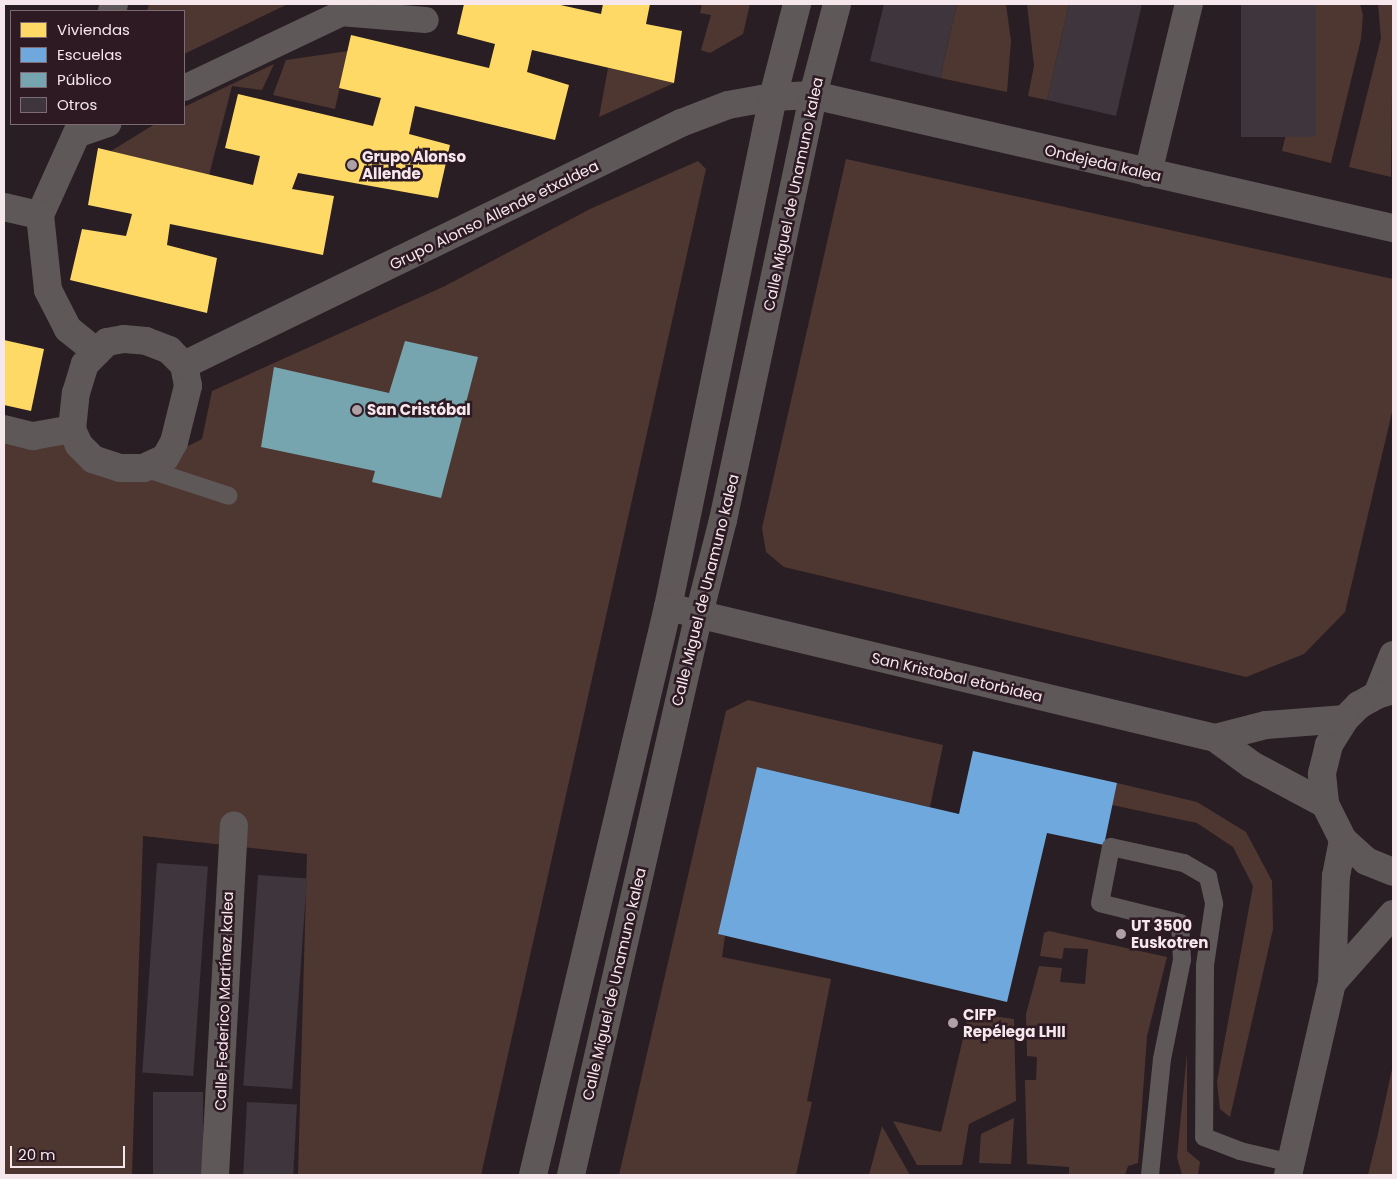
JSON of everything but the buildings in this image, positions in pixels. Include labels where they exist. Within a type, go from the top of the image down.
[{"type":"street","name":"Calle Miguel de Unamuno kalea","points":[[533,1175],[668,607],[773,97],[797,4]]},
{"type":"street","name":"Calle Miguel de Unamuno kalea","points":[[571,1175],[699,614],[723,520],[813,95],[837,4]]},
{"type":"street","points":[[1148,173],[1189,4]]},
{"type":"street","points":[[185,88],[350,8],[426,20]]},
{"type":"street","name":"Grupo Alonso Allende etxaldea","points":[[184,365],[681,123],[728,105],[773,97],[813,95]]},
{"type":"street","name":"Ondejeda kalea","points":[[813,95],[1393,228]]},
{"type":"street","points":[[96,352],[68,329],[48,290],[40,215],[80,129],[102,125]]},
{"type":"street","points":[[4,207],[40,215]]},
{"type":"street","points":[[124,339],[146,341],[169,350],[184,365],[188,386],[174,442],[165,458],[144,468],[120,468],[93,459],[79,445],[72,429],[80,378],[85,364],[107,342],[124,339]]},
{"type":"street","points":[[4,429],[33,436],[72,429]]},
{"type":"street","name":"San Kristobal etorbidea","points":[[668,607],[1215,738],[1252,765],[1325,804]]},
{"type":"street","points":[[1393,655],[1385,692],[1345,720],[1329,745],[1322,774],[1325,804],[1343,840],[1366,860],[1393,872]]},
{"type":"street","name":"San Kristobal etorbidea","points":[[1215,738],[1266,725],[1345,720]]},
{"type":"street","name":"Calle Federico Martínez kalea","points":[[215,1175],[234,826]]},
{"type":"street","points":[[1289,1169],[1332,983],[1336,876],[1343,840]]},
{"type":"street","points":[[1332,983],[1393,914]]},
{"type":"lane","points":[[144,468],[229,496]]},
{"type":"lane","points":[[1150,1175],[1162,1059],[1182,960],[1180,923],[1100,903],[1111,847],[1184,863],[1208,877],[1214,904],[1205,965],[1204,1137],[1289,1169]]},
{"type":"lane","points":[[1182,960],[1205,965]]},
{"type":"shaded area","points":[[149,4],[288,4],[185,54],[185,10],[147,10]]},
{"type":"shaded area","points":[[702,4],[750,4],[743,34],[710,53],[701,50],[711,15],[700,13]]},
{"type":"shaded area","points":[[957,4],[1006,4],[1011,41],[1007,92],[940,78]]},
{"type":"shaded area","points":[[1027,4],[1069,4],[1047,100],[1028,96],[1034,66]]},
{"type":"shaded area","points":[[1316,4],[1360,4],[1363,15],[1361,39],[1331,163],[1282,151]]},
{"type":"shaded area","points":[[1378,4],[1393,4],[1391,177],[1349,167],[1381,38]]},
{"type":"shaded area","points":[[348,51],[335,109],[273,95],[286,60]]},
{"type":"shaded area","points":[[274,64],[262,90],[232,86],[209,175],[111,151],[153,125],[185,125],[185,107]]},
{"type":"shaded area","points":[[608,68],[674,83],[599,117]]},
{"type":"shaded area","points":[[846,159],[1393,279],[1393,408],[1345,612],[1304,654],[1246,677],[784,567],[766,552],[762,528]]},
{"type":"shaded area","points":[[698,161],[706,169],[481,1175],[298,1175],[307,854],[143,836],[132,1175],[4,1175],[4,441],[73,412],[93,459],[165,458],[202,439],[212,391],[445,286],[590,209]]},
{"type":"shaded area","points":[[748,700],[943,745],[930,807],[757,767],[718,934],[725,936],[722,957],[831,979],[807,1101],[812,1102],[796,1175],[619,1175],[726,711]]},
{"type":"shaded area","points":[[1117,783],[1197,802],[1246,832],[1272,881],[1273,929],[1230,1117],[1220,1109],[1217,1082],[1253,886],[1233,847],[1197,823],[1112,805]]},
{"type":"shaded area","points":[[1049,931],[1167,957],[1147,1036],[1138,1163],[1128,1166],[1125,1175],[1069,1175],[1069,1167],[1027,1164],[1025,1080],[1036,1080],[1037,1057],[1027,1056],[1026,1014],[1039,966],[1062,968],[1060,982],[1085,984],[1088,949],[1064,948],[1062,959],[1040,956],[1044,933]]},
{"type":"shaded area","points":[[969,1013],[1014,1019],[1016,1101],[969,1124],[962,1165],[917,1165],[893,1121],[941,1132]]},
{"type":"shaded area","points":[[1187,1053],[1187,1151],[1200,1162],[1198,1175],[1182,1175],[1177,1157]]},
{"type":"shaded area","points":[[1393,1065],[1393,1175],[1368,1175],[1377,1138]]},
{"type":"shaded area","points":[[1014,1118],[1011,1164],[979,1163],[981,1134]]},
{"type":"shaded area","points":[[882,1126],[910,1175],[869,1175]]},
{"type":"place","name":"Grupo Alonso Allende","points":[[352,165]]},
{"type":"place","name":"San Cristóbal","points":[[357,410]]},
{"type":"place","name":"UT 3500 Euskotren","points":[[1121,934]]},
{"type":"place","name":"CIFP Repélega LHII","points":[[953,1023]]}]
